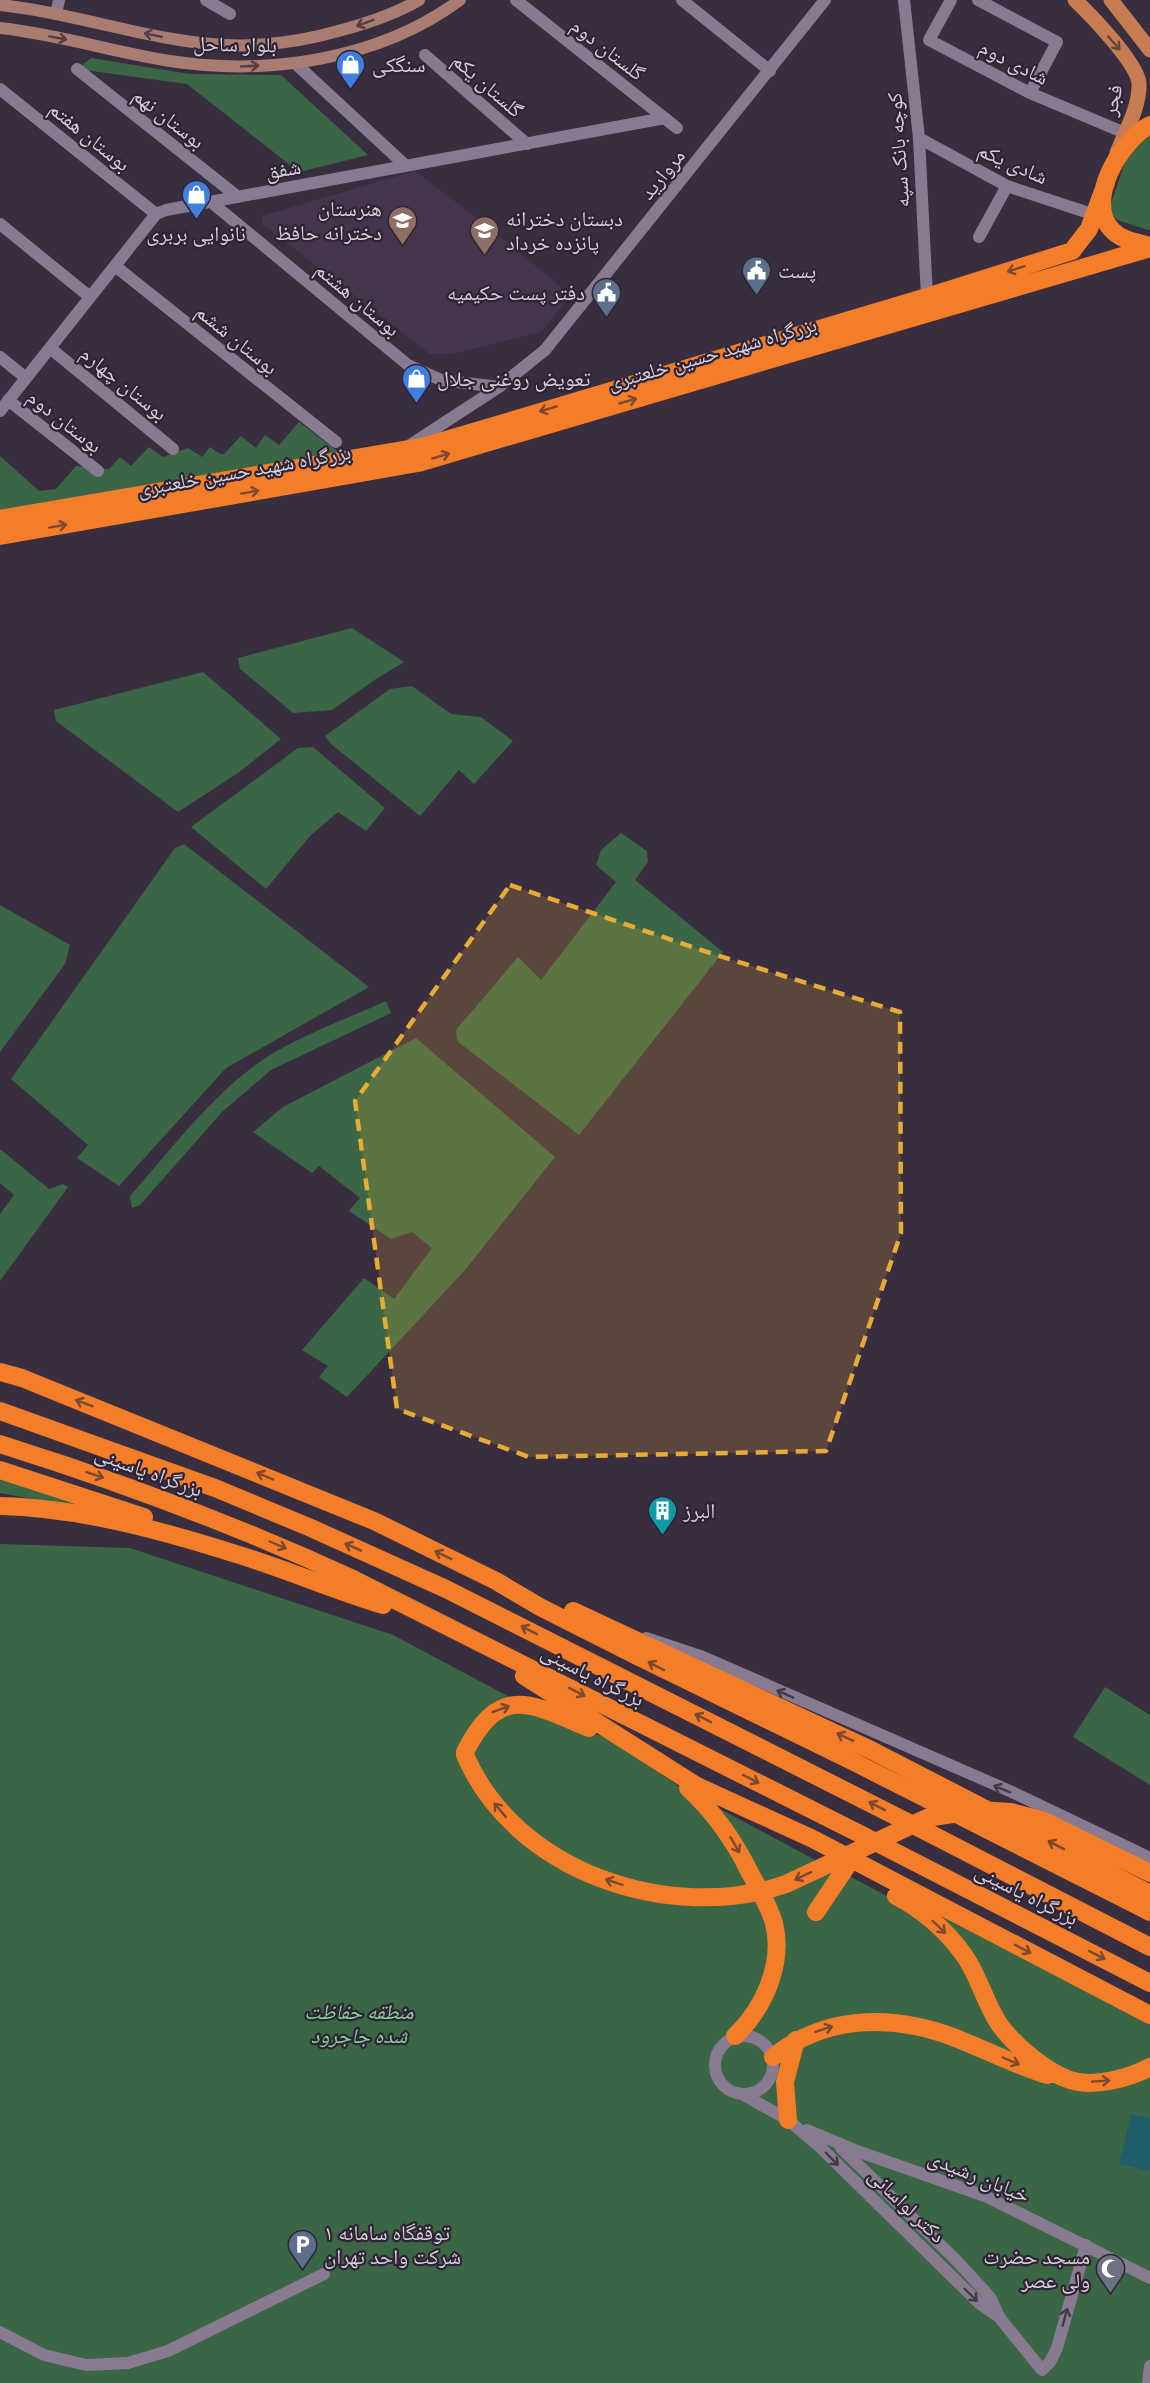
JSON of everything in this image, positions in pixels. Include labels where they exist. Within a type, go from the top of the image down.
[{"type":"highway","points":[[1150,125],[1137,133],[1116,158],[1106,183],[1102,213],[1113,232],[1124,239],[1150,247]]},
{"type":"highway","name":"بزرگراه شهید حسین خلعتبری","points":[[0,519],[426,446],[927,297],[1072,251],[1089,229],[1106,183]]},
{"type":"highway","name":"بزرگراه شهید حسین خلعتبری","points":[[0,536],[418,463],[1150,247]]},
{"type":"highway","points":[[0,1370],[374,1521],[496,1581],[540,1607],[626,1651],[856,1763],[1150,1912]]},
{"type":"highway","name":"بزرگراه یاسینی","points":[[0,1412],[215,1488],[446,1588],[1150,1947]]},
{"type":"highway","name":"بزرگراه یاسینی","points":[[0,1444],[206,1515],[283,1547],[450,1628],[858,1833],[1150,1983]]},
{"type":"highway","points":[[0,1470],[170,1526],[237,1554]]},
{"type":"highway","points":[[0,1506],[38,1507],[168,1534],[237,1554],[369,1600],[427,1617]]},
{"type":"highway","points":[[496,1581],[546,1599],[611,1628],[871,1750],[1150,1894]]},
{"type":"highway","points":[[450,1628],[669,1770],[805,1850],[905,1900],[925,1914],[947,1934],[964,1956],[1005,2032],[1028,2054],[1071,2080]]},
{"type":"highway","points":[[631,1745],[538,1707],[514,1705],[492,1713],[484,1720],[465,1754],[476,1778],[502,1812],[516,1827],[544,1849],[580,1869],[644,1891],[687,1897],[750,1894],[768,1890],[786,1884],[927,1818],[964,1811],[997,1810],[1029,1816],[1044,1821],[1150,1873]]},
{"type":"highway","points":[[669,1770],[704,1804],[731,1838],[764,1898],[773,1922],[776,1951],[768,1986],[752,2018],[735,2036]]},
{"type":"highway","points":[[708,1792],[813,1839],[1150,2015]]},
{"type":"highway","points":[[816,1912],[858,1850]]},
{"type":"highway","points":[[773,2056],[796,2040],[824,2028],[868,2022],[903,2024],[951,2036],[1030,2069],[1071,2080],[1110,2080],[1134,2075],[1150,2067]]},
{"type":"highway","points":[[788,2120],[785,2082],[796,2040]]},
{"type":"main road","name":"بلوار ساحل","points":[[0,5],[56,14],[175,39],[225,45],[275,44],[320,37],[362,25],[406,8],[419,0]]},
{"type":"main road","name":"بلوار ساحل","points":[[0,28],[169,61],[226,67],[296,64],[368,46],[410,29],[460,0]]},
{"type":"main road","name":"فجر","points":[[1075,0],[1131,63],[1139,82],[1135,108],[1116,158]]},
{"type":"main road","points":[[1111,0],[1150,50]]},
{"type":"main road","points":[[275,44],[296,64]]},
{"type":"street","points":[[56,14],[59,0]]},
{"type":"street","points":[[206,0],[230,14]]},
{"type":"street","name":"گلستان دوم","points":[[516,0],[677,128]]},
{"type":"street","points":[[682,0],[770,71]]},
{"type":"street","name":"مروارید","points":[[404,449],[499,387],[545,350],[825,0]]},
{"type":"street","name":"کوچه بانک سپه","points":[[904,0],[919,138],[927,297]]},
{"type":"street","name":"شادی دوم","points":[[951,0],[929,40],[1029,93],[1125,133]]},
{"type":"street","points":[[978,0],[1057,42],[1029,93]]},
{"type":"street","name":"گلستان یکم","points":[[425,55],[526,144]]},
{"type":"street","points":[[296,64],[406,166]]},
{"type":"street","name":"بوستان نهم","points":[[76,69],[238,197]]},
{"type":"street","name":"بوستان هفتم","points":[[0,89],[156,214]]},
{"type":"street","name":"شفق","points":[[156,214],[166,210],[665,118]]},
{"type":"street","name":"شادی یکم","points":[[919,138],[1007,186],[1095,214]]},
{"type":"street","points":[[979,237],[1007,186]]},
{"type":"street","name":"بوستان هشتم","points":[[211,202],[408,365],[441,380],[499,387]]},
{"type":"street","points":[[0,411],[156,214]]},
{"type":"street","points":[[0,225],[90,297]]},
{"type":"street","name":"بوستان ششم","points":[[115,266],[336,442]]},
{"type":"street","name":"بوستان چهارم","points":[[50,348],[173,448]]},
{"type":"street","points":[[0,357],[26,378]]},
{"type":"street","name":"بوستان دوم","points":[[8,400],[98,471]]},
{"type":"street","points":[[611,1628],[703,1657],[1012,1792],[1150,1858]]},
{"type":"street","points":[[742,2094],[752,2093],[767,2083],[774,2066],[773,2056],[762,2041],[754,2037],[735,2036],[727,2041],[717,2053],[715,2071],[725,2087],[788,2120]]},
{"type":"street","name":"خیابان رشیدی","points":[[788,2120],[835,2143],[977,2193],[1150,2278]]},
{"type":"street","name":"دکتر لواسانی","points":[[788,2120],[821,2148],[980,2303],[999,2317],[1042,2370],[1050,2362],[1057,2348],[1086,2245]]},
{"type":"street","name":"دکتر لواسانی","points":[[835,2143],[956,2260],[990,2297],[999,2317]]},
{"type":"street","points":[[0,2332],[44,2355],[86,2365],[128,2363],[168,2351],[324,2274]]},
{"type":"street","points":[[1148,2383],[1150,2366]]},
{"type":"highlighted area","points":[[510,885],[713,954],[900,1012],[901,1233],[826,1451],[529,1457],[397,1409],[355,1101]]},
{"type":"shaded area","points":[[415,171],[571,295],[541,332],[452,354],[430,354],[262,224],[262,216]]},
{"type":"green space","points":[[91,58],[190,74],[281,75],[368,155],[299,172],[187,84],[77,69]]},
{"type":"green space","points":[[1150,136],[1150,229],[1148,230],[1117,220],[1109,209],[1128,153]]},
{"type":"green space","points":[[299,422],[341,454],[0,514],[0,456],[39,491],[56,489],[76,466],[109,469],[120,457],[131,466],[149,447],[163,457],[188,448],[202,457],[210,447],[224,454],[241,436],[256,448],[265,435],[279,445]]},
{"type":"green space","points":[[352,628],[404,662],[332,710],[293,713],[240,669],[238,658]]},
{"type":"green space","points":[[203,672],[281,739],[238,773],[178,812],[56,721],[54,710]]},
{"type":"green space","points":[[412,686],[451,714],[481,717],[513,741],[474,784],[459,770],[420,816],[331,744],[325,736],[390,689]]},
{"type":"green space","points":[[313,747],[385,808],[366,831],[338,812],[310,836],[266,889],[191,827],[298,748]]},
{"type":"green space","points":[[621,833],[647,851],[648,862],[635,880],[723,952],[579,1135],[457,1041],[456,1030],[518,957],[541,980],[616,882],[596,865],[601,850]]},
{"type":"green space","points":[[184,844],[369,987],[226,1068],[119,1186],[77,1158],[88,1145],[11,1079],[175,848]]},
{"type":"green space","points":[[0,905],[70,945],[65,964],[0,1052]]},
{"type":"green space","points":[[386,1001],[391,1013],[271,1070],[222,1112],[140,1205],[132,1208],[130,1196],[189,1128],[236,1080],[284,1047]]},
{"type":"green space","points":[[416,1038],[555,1157],[465,1270],[347,1397],[319,1377],[328,1366],[302,1350],[364,1278],[394,1299],[432,1248],[412,1232],[391,1239],[349,1211],[360,1198],[319,1166],[312,1173],[253,1132],[283,1107]]},
{"type":"green space","points":[[0,1149],[49,1189],[63,1184],[68,1187],[0,1281],[0,1214],[14,1195],[0,1183]]},
{"type":"green space","points":[[0,1476],[125,1516],[0,1493]]},
{"type":"green space","name":"منطقه حفاظت شده جاجرود","points":[[0,1544],[130,1548],[393,1635],[566,1727],[606,1737],[683,1789],[830,1868],[904,1905],[913,1901],[1150,2020],[1150,2383],[0,2383]]},
{"type":"green space","points":[[1105,1687],[1150,1715],[1150,1785],[1073,1737]]},
{"type":"water","points":[[1131,2114],[1150,2118],[1150,2171],[1119,2164]]},
{"type":"place","name":"سنگکی","points":[[351,90]]},
{"type":"place","name":"نانوایی بربری","points":[[196,220]]},
{"type":"place","name":"هنرستان دخترانه حافظ","points":[[403,246]]},
{"type":"place","name":"دبستان دخترانه پانزده خرداد","points":[[485,256]]},
{"type":"place","name":"پست","points":[[757,296]]},
{"type":"place","name":"دفتر پست حکیمیه","points":[[606,318]]},
{"type":"place","name":"تعویض روغنی جلال","points":[[416,404]]},
{"type":"place","name":"البرز","points":[[662,1536]]},
{"type":"place","name":"توقفگاه سامانه ۱ شرکت واحد تهران","points":[[303,2270]]},
{"type":"place","name":"مسجد حضرت ولی عصر","points":[[1111,2294]]}]
